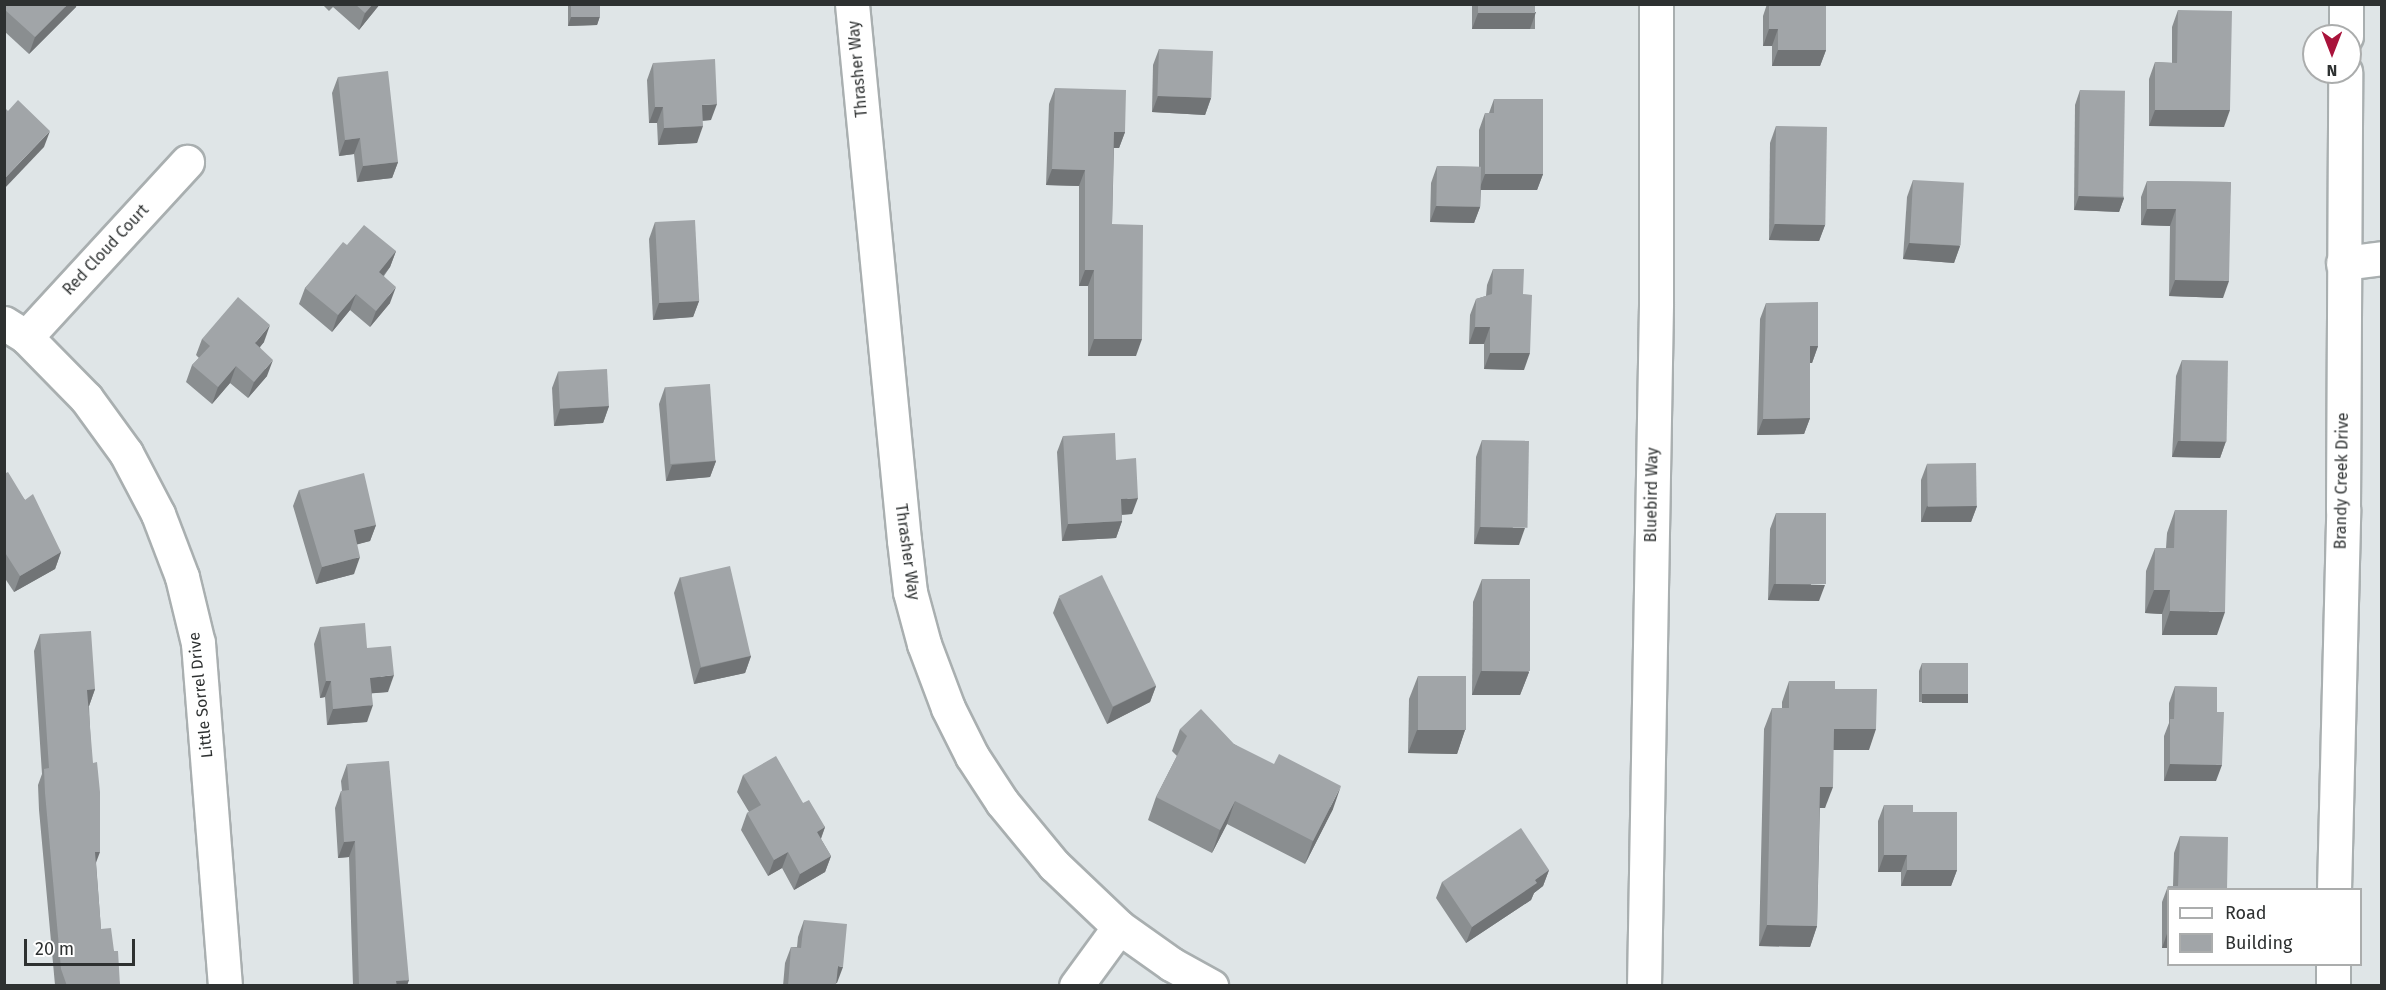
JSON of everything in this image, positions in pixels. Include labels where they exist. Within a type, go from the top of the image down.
[{"type":"street","name":"Thrasher Way","points":[[852,4],[910,592],[924,644],[948,708],[1002,802],[1054,866],[1119,927],[1171,964],[1211,986]]},
{"type":"street","name":"Bluebird Way","points":[[1644,986],[1656,303],[1656,4]]},
{"type":"street","points":[[2346,4],[2346,24]]},
{"type":"street","name":"Brandy Creek Drive","points":[[2334,888],[2343,509],[2345,84]]},
{"type":"street","name":"Red Cloud Court","points":[[15,330],[187,162]]},
{"type":"street","points":[[2343,263],[2382,258]]},
{"type":"street","name":"Little Sorrel Drive","points":[[15,330],[86,398],[126,453],[158,514],[182,577],[198,643],[225,986]]},
{"type":"street","points":[[1076,986],[1119,927]]},
{"type":"street","points":[[2333,966],[2333,986]]},
{"type":"building","points":[[4,4],[68,4],[35,37],[4,9]]},
{"type":"building","points":[[355,4],[373,4],[365,13]]},
{"type":"building","points":[[571,4],[600,4],[600,17],[571,17]]},
{"type":"building","points":[[1478,4],[1535,4],[1535,13],[1478,13]]},
{"type":"building","points":[[1769,4],[1826,4],[1826,50],[1778,50],[1778,29],[1769,29]]},
{"type":"building","points":[[2178,10],[2232,11],[2230,110],[2155,110],[2155,62],[2177,63]]},
{"type":"building","points":[[1159,49],[1213,51],[1211,98],[1157,96]]},
{"type":"building","points":[[715,59],[717,104],[702,105],[703,126],[664,128],[663,107],[655,107],[653,63]]},
{"type":"building","points":[[388,71],[398,162],[363,166],[360,138],[345,140],[338,77]]},
{"type":"building","points":[[1055,88],[1126,90],[1125,132],[1114,132],[1112,224],[1143,225],[1142,339],[1094,339],[1094,270],[1085,270],[1085,170],[1052,169]]},
{"type":"building","points":[[2080,90],[2125,91],[2123,197],[2078,196]]},
{"type":"building","points":[[1494,99],[1543,99],[1543,174],[1485,174],[1485,113],[1494,113]]},
{"type":"building","points":[[18,100],[50,131],[4,179],[4,107],[8,111]]},
{"type":"building","points":[[1776,126],[1827,127],[1825,225],[1774,224]]},
{"type":"building","points":[[1437,166],[1481,167],[1480,207],[1436,206]]},
{"type":"building","points":[[1913,180],[1964,183],[1961,246],[1910,243]]},
{"type":"building","points":[[2147,181],[2231,182],[2229,281],[2175,280],[2176,209],[2147,209]]},
{"type":"building","points":[[695,220],[699,301],[659,303],[655,222]]},
{"type":"building","points":[[364,225],[396,251],[379,272],[396,287],[376,311],[356,294],[338,315],[305,288],[343,242],[347,245]]},
{"type":"building","points":[[1493,269],[1524,269],[1523,294],[1532,295],[1530,353],[1490,353],[1490,327],[1475,327],[1476,299],[1492,294]]},
{"type":"building","points":[[238,297],[270,325],[255,343],[273,360],[254,382],[236,366],[218,387],[192,365],[210,346],[202,339]]},
{"type":"building","points":[[1818,302],[1818,346],[1810,346],[1810,418],[1763,419],[1766,303]]},
{"type":"building","points":[[2182,360],[2228,361],[2227,442],[2181,441]]},
{"type":"building","points":[[607,369],[609,406],[560,409],[558,372]]},
{"type":"building","points":[[710,384],[715,461],[670,464],[665,387]]},
{"type":"building","points":[[1115,433],[1116,460],[1136,458],[1138,498],[1121,499],[1122,521],[1068,524],[1063,436]]},
{"type":"building","points":[[1482,440],[1529,441],[1527,528],[1480,527]]},
{"type":"building","points":[[1976,463],[1977,506],[1928,507],[1927,464]]},
{"type":"building","points":[[8,472],[25,500],[33,494],[61,552],[20,576],[4,551],[4,474]]},
{"type":"building","points":[[364,473],[376,525],[354,530],[360,557],[322,567],[299,490]]},
{"type":"building","points":[[2175,510],[2227,510],[2225,612],[2170,611],[2170,590],[2154,590],[2155,548],[2174,548]]},
{"type":"building","points":[[1776,513],[1826,513],[1826,584],[1776,584]]},
{"type":"building","points":[[730,566],[751,656],[701,667],[680,577]]},
{"type":"building","points":[[1102,575],[1156,686],[1113,707],[1059,596]]},
{"type":"building","points":[[1482,579],[1530,579],[1530,671],[1482,671]]},
{"type":"building","points":[[365,623],[367,648],[391,646],[394,675],[370,678],[373,705],[333,709],[331,681],[326,681],[320,627]]},
{"type":"building","points":[[91,631],[95,689],[87,690],[93,763],[97,762],[100,792],[100,852],[95,852],[101,929],[111,928],[114,951],[118,951],[120,986],[67,986],[61,969],[45,793],[44,769],[49,768],[40,634]]},
{"type":"building","points":[[1922,663],[1968,663],[1968,694],[1922,694]]},
{"type":"building","points":[[1418,676],[1466,676],[1466,730],[1418,730]]},
{"type":"building","points":[[1789,681],[1835,681],[1835,689],[1877,689],[1876,729],[1834,729],[1833,787],[1820,787],[1817,926],[1767,925],[1772,708],[1789,708]]},
{"type":"building","points":[[2175,686],[2217,687],[2217,712],[2224,712],[2222,765],[2170,764],[2170,719],[2174,719]]},
{"type":"building","points":[[1201,709],[1234,744],[1274,764],[1279,754],[1341,786],[1313,841],[1235,801],[1220,830],[1156,797],[1187,736],[1180,729]]},
{"type":"building","points":[[776,756],[803,803],[809,800],[825,827],[817,832],[831,856],[800,874],[788,852],[774,860],[747,813],[761,805],[743,775]]},
{"type":"building","points":[[389,761],[409,980],[396,981],[397,986],[359,986],[355,841],[344,842],[341,791],[349,790],[347,764]]},
{"type":"building","points":[[1884,805],[1913,805],[1913,812],[1957,812],[1957,870],[1907,870],[1907,855],[1884,855]]},
{"type":"building","points":[[1521,828],[1549,870],[1535,880],[1537,883],[1472,927],[1442,882]]},
{"type":"building","points":[[2180,836],[2228,837],[2227,888],[2168,888],[2168,886],[2178,886]]},
{"type":"building","points":[[804,920],[847,924],[843,967],[838,966],[836,986],[788,986],[791,947],[801,948]]}]
